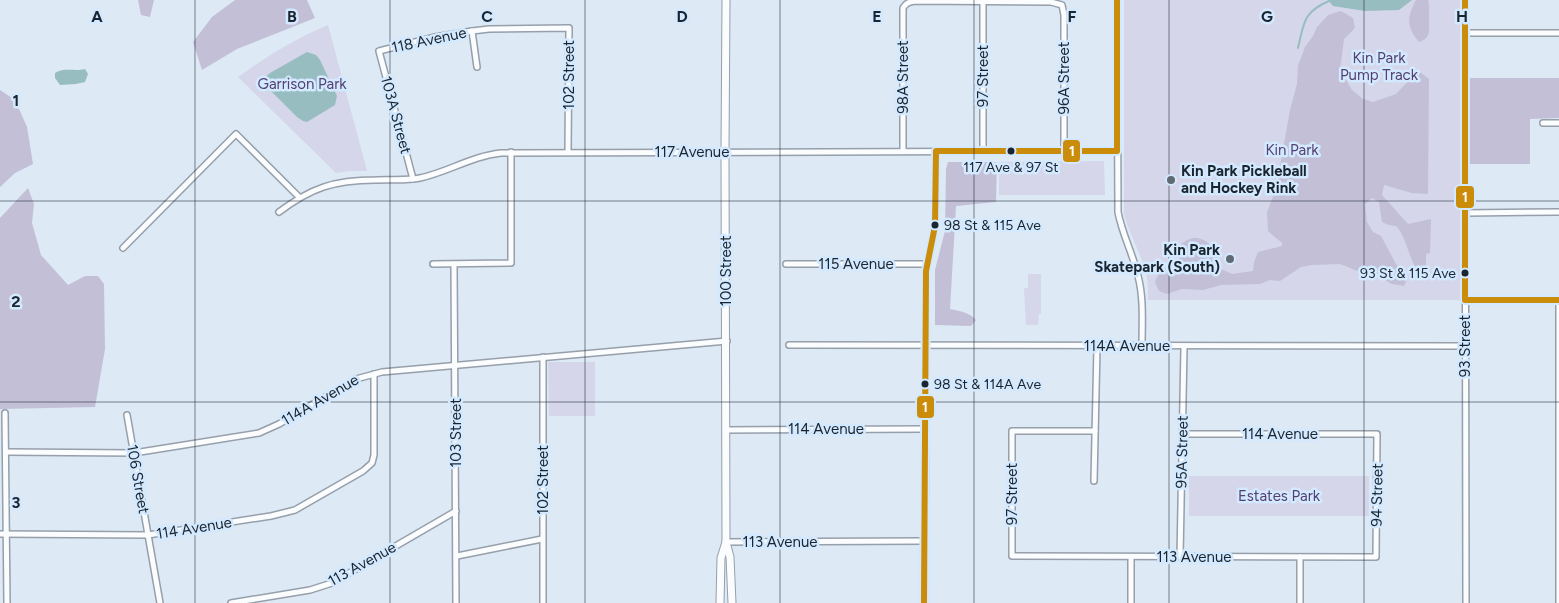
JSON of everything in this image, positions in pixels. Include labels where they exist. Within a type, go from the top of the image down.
[{"type":"main road","name":"100 Street","points":[[726,0],[726,542],[730,557],[732,603]]},
{"type":"main road","name":"100 Street","points":[[720,603],[721,558],[726,542]]},
{"type":"street","points":[[1117,0],[1116,151],[1118,212],[1122,232],[1136,266],[1140,285],[1142,346]]},
{"type":"street","name":"93 Street","points":[[1465,0],[1466,603]]},
{"type":"street","name":"98A Street","points":[[903,151],[903,14],[905,4],[916,1],[983,1]]},
{"type":"street","name":"96A Street","points":[[983,1],[1052,2],[1062,5],[1064,15],[1064,151]]},
{"type":"street","name":"97 Street","points":[[983,1],[983,151]]},
{"type":"street","name":"118 Avenue","points":[[379,51],[435,37],[472,31],[569,28]]},
{"type":"street","name":"102 Street","points":[[568,152],[569,28]]},
{"type":"street","points":[[472,31],[478,67]]},
{"type":"street","points":[[1465,33],[1559,33]]},
{"type":"street","name":"103A Street","points":[[379,51],[413,179]]},
{"type":"street","points":[[1543,123],[1559,123]]},
{"type":"street","points":[[123,248],[236,134],[299,197]]},
{"type":"street","points":[[924,603],[927,264],[935,226],[936,151]]},
{"type":"street","name":"117 Avenue","points":[[278,212],[299,197],[321,187],[348,181],[413,179],[429,176],[482,156],[511,152],[1116,151]]},
{"type":"street","points":[[432,264],[511,263],[511,152]]},
{"type":"street","points":[[1465,213],[1559,212]]},
{"type":"street","name":"103 Street","points":[[454,264],[456,603]]},
{"type":"street","name":"115 Avenue","points":[[786,264],[927,264]]},
{"type":"street","points":[[1465,300],[1559,300],[1558,603]]},
{"type":"street","name":"114A Avenue","points":[[6,452],[134,453],[266,431],[356,379],[374,374],[726,341]]},
{"type":"street","name":"114A Avenue","points":[[789,345],[1465,346]]},
{"type":"street","points":[[1094,481],[1097,346]]},
{"type":"street","name":"95A Street","points":[[1180,557],[1184,346]]},
{"type":"street","name":"102 Street","points":[[543,357],[543,603]]},
{"type":"street","name":"114 Avenue","points":[[0,534],[148,535],[271,516],[295,510],[364,471],[372,463],[374,450],[374,374]]},
{"type":"street","points":[[5,413],[8,603]]},
{"type":"street","name":"106 Street","points":[[127,415],[160,603]]},
{"type":"street","name":"114 Avenue","points":[[726,430],[926,429]]},
{"type":"street","name":"97 Street","points":[[1012,556],[1012,431],[1095,431]]},
{"type":"street","name":"114 Avenue","points":[[1182,434],[1377,434]]},
{"type":"street","name":"94 Street","points":[[1376,557],[1377,434]]},
{"type":"street","name":"113 Avenue","points":[[231,603],[310,590],[332,583],[456,511]]},
{"type":"street","points":[[457,556],[542,540]]},
{"type":"street","name":"113 Avenue","points":[[726,542],[924,541]]},
{"type":"street","name":"113 Avenue","points":[[1012,556],[1376,557]]},
{"type":"street","points":[[1131,557],[1131,603]]},
{"type":"street","points":[[1300,557],[1300,603]]},
{"type":"green space","points":[[138,0],[154,0],[150,17],[141,15]]},
{"type":"green space","points":[[235,0],[307,0],[315,18],[237,49],[202,70],[193,42],[212,17]]},
{"type":"green space","name":"Kin Park","points":[[1124,0],[1460,0],[1461,300],[1148,300],[1145,269],[1124,214]]},
{"type":"green space","points":[[1416,0],[1428,0],[1429,6],[1429,32],[1426,38],[1419,42],[1412,31],[1409,21]]},
{"type":"green space","points":[[1341,11],[1353,18],[1355,28],[1344,39],[1340,70],[1352,90],[1363,99],[1373,102],[1396,94],[1413,76],[1420,72],[1429,79],[1428,194],[1412,193],[1384,185],[1382,195],[1408,224],[1431,219],[1430,253],[1426,254],[1426,277],[1416,268],[1404,238],[1396,226],[1382,222],[1379,202],[1372,198],[1365,204],[1367,222],[1373,232],[1381,236],[1396,264],[1407,279],[1404,286],[1392,284],[1368,270],[1360,272],[1340,264],[1301,267],[1280,281],[1270,280],[1260,284],[1221,285],[1203,290],[1182,289],[1167,294],[1159,291],[1155,282],[1158,275],[1162,270],[1179,260],[1179,246],[1189,239],[1199,238],[1213,246],[1218,251],[1219,268],[1232,274],[1253,271],[1258,252],[1282,246],[1282,243],[1268,231],[1267,212],[1276,189],[1290,110],[1297,84],[1298,66],[1305,47],[1317,27],[1328,15]]},
{"type":"green space","name":"Garrison Park","points":[[328,25],[367,171],[336,173],[238,77],[282,48]]},
{"type":"green space","points":[[1468,78],[1559,78],[1559,118],[1530,119],[1530,164],[1468,164]]},
{"type":"green space","points":[[0,90],[15,100],[27,127],[33,164],[15,173],[0,187]]},
{"type":"green space","points":[[1104,161],[1105,195],[999,195],[999,162]]},
{"type":"green space","points":[[948,162],[997,162],[996,202],[956,206],[950,309],[964,312],[973,317],[976,320],[971,326],[935,325],[935,270],[945,231],[946,169]]},
{"type":"green space","points":[[28,188],[34,204],[32,223],[41,255],[68,285],[85,276],[98,276],[104,284],[105,349],[95,407],[0,409],[0,218]]},
{"type":"green space","points":[[1028,274],[1041,274],[1041,314],[1039,314],[1038,325],[1026,325],[1024,288],[1028,288]]},
{"type":"green space","points":[[548,362],[595,362],[595,416],[549,416]]},
{"type":"green space","name":"Estates Park","points":[[1189,476],[1369,476],[1369,516],[1189,516]]},
{"type":"shaded area","points":[[1328,0],[1412,0],[1399,10],[1365,11],[1333,6]]},
{"type":"shaded area","points":[[307,52],[316,55],[320,60],[337,96],[335,105],[307,122],[297,117],[264,84],[263,79]]},
{"type":"shaded area","points":[[85,69],[88,74],[85,82],[60,85],[55,78],[55,73],[59,71]]},
{"type":"waterway","points":[[1298,48],[1309,14],[1320,5],[1329,1]]},
{"type":"transit line","name":"1","points":[[924,603],[926,271],[935,226],[936,151],[1117,151],[1117,0]]},
{"type":"transit line","name":"1","points":[[1465,0],[1465,300],[1559,300]]},
{"type":"place","name":"117 Ave & 97 St","points":[[1011,151]]},
{"type":"place","name":"Kin Park Pickleball and Hockey Rink","points":[[1171,180]]},
{"type":"place","name":"98 St & 115 Ave","points":[[935,225]]},
{"type":"place","name":"Kin Park Skatepark (South)","points":[[1230,259]]},
{"type":"place","name":"93 St & 115 Ave","points":[[1465,273]]},
{"type":"place","name":"98 St & 114A Ave","points":[[925,384]]},
{"type":"park label","name":"Kin Park Pump Track","points":[[1379,66]]}]
